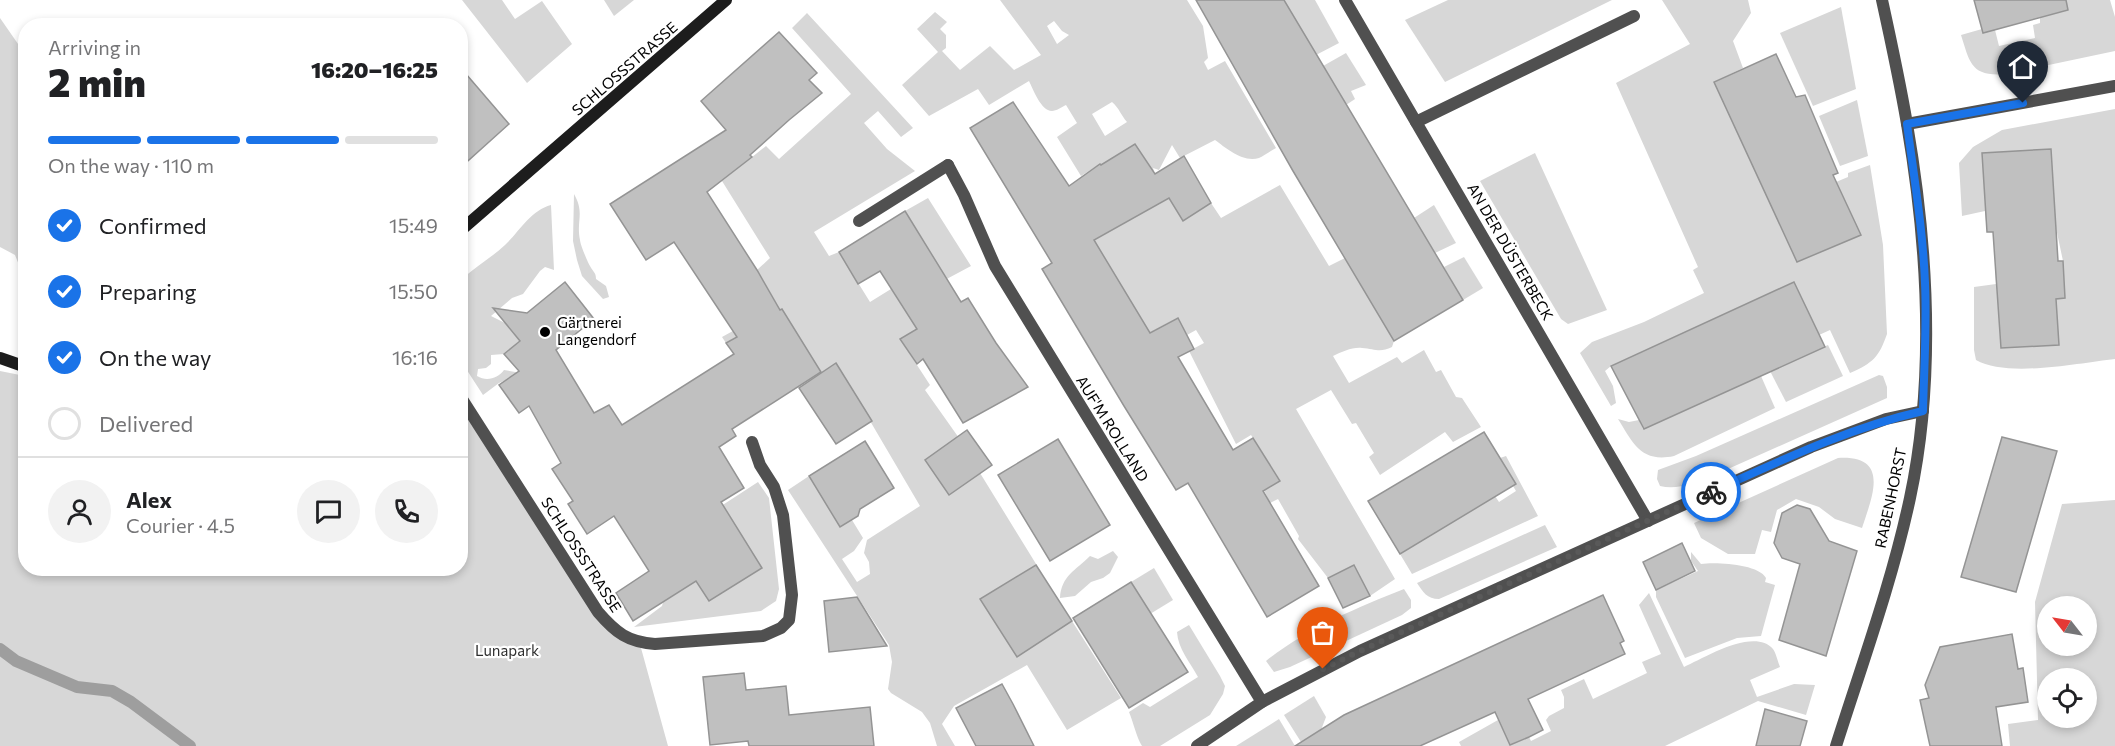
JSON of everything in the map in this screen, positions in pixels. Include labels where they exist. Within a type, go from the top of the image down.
[{"type":"street","name":"SCHLOSSSTRASSE","points":[[468,224],[726,0]]},
{"type":"street","name":"AN DER DÜSTERBECK","points":[[1345,0],[1648,521]]},
{"type":"street","name":"RABENHORST","points":[[1836,746],[1886,586],[1910,499],[1923,411],[1926,332],[1921,230],[1907,124],[1882,0]]},
{"type":"street","points":[[1416,122],[1634,16]]},
{"type":"street","points":[[1907,124],[2115,86]]},
{"type":"street","name":"AUF'M ROLLAND","points":[[859,221],[948,165],[964,195],[995,266],[1262,702]]},
{"type":"street","points":[[0,358],[18,364]]},
{"type":"street","name":"SCHLOSSSTRASSE","points":[[468,409],[598,612],[612,627],[638,643],[672,643],[763,636],[781,628],[789,620],[792,595],[783,515],[774,487],[760,465],[752,442]]},
{"type":"street","points":[[1197,746],[1262,702],[1360,651],[1838,436],[1886,419],[1923,411]]},
{"type":"green space","points":[[462,0],[502,0],[515,19],[542,1],[572,44],[527,83]]},
{"type":"green space","points":[[604,0],[634,0],[614,16]]},
{"type":"green space","points":[[1000,0],[1187,0],[1203,26],[1208,58],[1204,62],[1208,70],[1225,61],[1276,148],[1253,159],[1235,154],[1215,140],[1180,158],[1172,145],[1159,170],[1153,168],[1183,220],[1211,203],[1221,218],[1280,185],[1329,266],[1345,258],[1394,341],[1392,347],[1384,350],[1355,348],[1333,356],[1349,383],[1397,357],[1402,363],[1424,350],[1436,372],[1441,370],[1456,397],[1462,398],[1481,427],[1453,442],[1445,432],[1380,475],[1369,457],[1374,453],[1356,423],[1352,424],[1331,390],[1296,409],[1395,579],[1370,596],[1354,566],[1328,578],[1298,539],[1299,536],[1278,499],[1270,503],[1264,490],[1280,480],[1251,435],[1236,444],[1189,351],[1204,343],[1196,330],[1187,335],[1177,318],[1149,333],[1085,241],[1100,237],[1133,218],[1100,164],[1081,176],[1057,137],[1077,123],[1066,105],[1052,111],[1048,110],[1038,99],[1029,81],[989,105],[978,89],[929,116],[902,85],[938,52],[917,29],[935,12],[947,22],[940,29],[946,35],[946,48],[942,51],[960,70],[990,46],[1014,70],[1041,55]],"holes":[[[1054,21],[1062,31],[1069,35],[1057,44],[1047,26]],[[1112,102],[1127,122],[1105,136],[1092,114]]]},
{"type":"green space","points":[[1284,0],[1315,0],[1339,43],[1316,55]]},
{"type":"green space","points":[[1448,0],[1612,0],[1445,82],[1405,20]]},
{"type":"green space","points":[[1662,0],[1748,0],[1751,13],[1733,41],[1743,68],[1714,82],[1836,182],[1848,177],[1848,173],[1870,165],[1883,245],[1887,334],[1878,354],[1864,366],[1850,373],[1830,330],[1819,335],[1794,282],[1611,366],[1605,371],[1613,386],[1616,403],[1611,406],[1580,353],[1592,342],[1644,322],[1704,293],[1693,270],[1698,267],[1616,83],[1690,44]]},
{"type":"green space","points":[[2025,0],[2110,0],[2115,17],[2115,51],[2006,74],[1985,73],[1979,70],[1970,60],[1961,35],[1982,29],[1995,30],[1999,46],[2035,38],[2033,25],[2040,23],[2040,18]]},
{"type":"green space","points":[[1841,7],[1856,89],[1813,106],[1780,33]]},
{"type":"green space","points":[[807,13],[913,128],[901,137],[878,111],[864,123],[887,149],[915,171],[814,232],[829,256],[839,252],[870,302],[891,289],[888,283],[905,211],[928,198],[971,266],[913,297],[927,323],[900,339],[930,385],[925,390],[959,438],[925,460],[980,473],[1041,572],[1021,584],[1016,577],[981,599],[1072,621],[1121,698],[1067,730],[1027,665],[954,706],[942,724],[955,746],[937,746],[930,723],[922,712],[888,689],[892,662],[889,645],[788,490],[809,476],[837,521],[852,520],[863,538],[854,551],[842,559],[857,582],[870,574],[869,562],[864,553],[867,540],[920,506],[836,363],[821,373],[782,309],[726,343],[722,337],[778,306],[757,270],[770,258],[722,181],[766,146],[779,159],[851,94],[792,28]]},
{"type":"green space","points":[[0,18],[18,44],[18,262],[15,255],[0,247]]},
{"type":"green space","points":[[1346,53],[1366,85],[1351,91],[1355,99],[1346,105],[1323,66]]},
{"type":"green space","points":[[1857,100],[1868,156],[1840,166],[1819,116]]},
{"type":"green space","points":[[2115,109],[2115,359],[2024,369],[1989,365],[1976,360],[1974,287],[1996,284],[1995,265],[2063,261],[2056,228],[1987,232],[1985,211],[1962,216],[1959,163],[1973,147],[2002,130]]},
{"type":"green space","points":[[1535,153],[1607,310],[1568,324],[1561,319],[1480,181]]},
{"type":"green space","points":[[574,194],[580,212],[580,242],[596,279],[606,286],[609,297],[603,299],[582,276],[577,260],[573,241]]},
{"type":"green space","points":[[551,205],[554,270],[545,267],[523,294],[512,298],[491,316],[505,323],[520,341],[504,354],[491,355],[491,364],[486,368],[478,369],[477,376],[485,379],[492,378],[504,370],[521,373],[499,383],[483,395],[468,372],[468,274],[505,245],[531,216]]},
{"type":"green space","points":[[1434,205],[1456,243],[1435,253],[1414,218]]},
{"type":"green space","points":[[1464,257],[1483,288],[1463,300],[1444,267]]},
{"type":"green space","points":[[1828,345],[1843,376],[1786,402],[1770,371]]},
{"type":"green space","name":"Lunapark","points":[[0,371],[18,375],[18,576],[468,576],[468,417],[624,641],[641,648],[668,746],[0,746]]},
{"type":"green space","points":[[1879,375],[1883,376],[1887,387],[1887,398],[1692,484],[1660,486],[1657,479],[1658,470],[1696,456]]},
{"type":"green space","points":[[1761,376],[1775,408],[1674,456],[1653,457],[1646,454],[1634,443],[1618,419],[1629,422],[1639,420],[1643,429]]},
{"type":"green space","points":[[1506,456],[1538,516],[1412,574],[1400,554],[1495,496],[1499,502],[1516,491],[1513,486],[1516,484],[1500,458]]},
{"type":"green space","points":[[1838,458],[1855,459],[1866,463],[1872,471],[1873,491],[1862,528],[1835,519],[1819,507],[1796,499],[1777,510],[1771,532],[1762,530],[1755,554],[1728,554],[1701,538],[1694,523]]},
{"type":"green space","points":[[758,482],[769,498],[779,589],[776,601],[761,611],[634,627],[662,606],[667,587],[715,510]]},
{"type":"green space","points":[[2115,500],[2115,746],[2010,746],[2008,724],[2037,720],[2037,728],[2097,728],[2097,668],[2037,668],[2037,681],[2035,602],[2062,504]]},
{"type":"green space","points":[[1545,525],[1557,547],[1439,599],[1428,596],[1417,583]]},
{"type":"green space","points":[[1113,551],[1118,557],[1110,573],[1091,582],[1075,596],[1060,598],[1066,579],[1090,556],[1098,559]]},
{"type":"green space","points":[[1691,552],[1701,564],[1717,563],[1746,567],[1762,573],[1766,578],[1765,582],[1775,585],[1761,636],[1737,638],[1685,658],[1656,597],[1656,590],[1698,571],[1691,561]]},
{"type":"green space","points":[[1154,568],[1173,600],[1150,614],[1131,582]]},
{"type":"green space","points":[[1404,589],[1411,600],[1411,608],[1402,615],[1290,667],[1274,672],[1266,661],[1281,649],[1315,629]]},
{"type":"green space","points":[[1649,593],[1684,667],[1729,646],[1754,641],[1765,643],[1773,649],[1780,667],[1750,680],[1757,697],[1794,684],[1815,685],[1806,715],[1758,701],[1665,746],[1461,746],[1459,742],[1498,720],[1510,745],[1529,737],[1531,741],[1551,731],[1546,720],[1564,708],[1564,697],[1561,690],[1584,679],[1593,699],[1647,673],[1642,662],[1661,654],[1639,605]]},
{"type":"green space","points":[[1189,625],[1225,686],[1223,694],[1210,715],[1160,746],[1142,746],[1129,712],[1143,703],[1150,707],[1198,677],[1182,650],[1178,638],[1177,632]]},
{"type":"green space","points":[[1314,696],[1326,717],[1321,730],[1301,742],[1284,715]]},
{"type":"green space","points":[[1279,719],[1295,746],[1236,746]]},
{"type":"building","points":[[1196,0],[1284,0],[1463,300],[1394,341],[1293,171]]},
{"type":"building","points":[[1974,0],[2066,0],[2068,10],[1983,33]]},
{"type":"building","points":[[779,32],[817,73],[809,80],[822,93],[750,155],[752,157],[707,192],[821,372],[732,429],[736,436],[719,447],[744,488],[721,502],[762,568],[709,601],[696,581],[633,621],[616,593],[649,571],[614,516],[587,534],[568,504],[573,501],[552,469],[561,463],[529,406],[519,413],[499,385],[519,371],[504,354],[520,341],[493,308],[527,313],[565,282],[594,319],[556,350],[594,413],[609,405],[622,425],[734,354],[726,343],[737,337],[674,242],[646,260],[610,204],[726,130],[701,101]]},
{"type":"building","points":[[1776,54],[1796,97],[1805,95],[1838,173],[1833,175],[1861,235],[1797,262],[1714,82]]},
{"type":"building","points":[[468,76],[509,124],[468,161]]},
{"type":"building","points":[[1013,102],[1069,186],[1100,164],[1135,144],[1155,174],[1184,156],[1211,203],[1183,221],[1169,198],[1094,240],[1150,333],[1178,318],[1194,349],[1178,357],[1233,450],[1253,438],[1280,481],[1263,491],[1319,586],[1267,617],[1188,483],[1176,490],[1124,406],[1042,269],[1052,263],[970,128]]},
{"type":"building","points":[[2051,149],[2058,261],[2063,261],[2065,298],[2056,299],[2059,345],[2001,348],[1993,232],[1987,232],[1982,153]]},
{"type":"building","points":[[905,211],[961,302],[968,298],[996,343],[1028,387],[963,423],[923,359],[917,364],[900,339],[917,329],[880,271],[858,284],[839,252]]},
{"type":"building","points":[[1794,282],[1825,347],[1644,429],[1611,366]]},
{"type":"building","points":[[836,363],[872,421],[836,444],[799,388]]},
{"type":"building","points":[[967,430],[992,465],[949,495],[925,460]]},
{"type":"building","points":[[1484,432],[1516,484],[1400,554],[1368,501]]},
{"type":"building","points":[[2002,437],[2057,451],[2016,592],[1961,577]]},
{"type":"building","points":[[1058,439],[1110,525],[1050,561],[998,475]]},
{"type":"building","points":[[865,441],[894,488],[860,509],[858,516],[840,527],[809,476]]},
{"type":"building","points":[[1797,505],[1810,509],[1829,541],[1857,551],[1826,656],[1779,640],[1800,564],[1782,558],[1774,543],[1782,513]]},
{"type":"building","points":[[1682,543],[1695,571],[1656,590],[1643,562]]},
{"type":"building","points":[[1036,565],[1072,621],[1017,657],[980,599]]},
{"type":"building","points":[[1354,565],[1370,596],[1343,608],[1328,578]]},
{"type":"building","points":[[1131,582],[1188,672],[1129,708],[1073,618]]},
{"type":"building","points":[[1603,595],[1624,641],[1620,643],[1625,654],[1528,699],[1543,730],[1529,737],[1510,745],[1495,712],[1420,746],[1295,746],[1344,715]]},
{"type":"building","points":[[857,597],[887,646],[829,652],[824,601]]},
{"type":"building","points":[[2012,634],[2018,669],[2023,668],[2028,702],[1996,707],[2002,746],[1930,746],[1920,700],[1929,698],[1925,685],[1940,647]]},
{"type":"building","points":[[744,673],[746,690],[786,686],[789,715],[870,707],[874,746],[749,746],[748,741],[710,745],[703,677]]},
{"type":"building","points":[[1002,684],[1034,746],[976,746],[956,708]]},
{"type":"building","points":[[1765,709],[1807,721],[1800,746],[1756,746]]},
{"type":"waterway","points":[[0,649],[16,661],[77,687],[112,691],[131,702],[190,746]]},
{"type":"way so far","points":[[1323,669],[1711,492]]},
{"type":"place","name":"Gärtnerei Langendorf","points":[[545,332]]},
{"type":"route","points":[[1711,492],[1838,436],[1886,419],[1923,411],[1925,282],[1907,124],[2023,103]]}]
